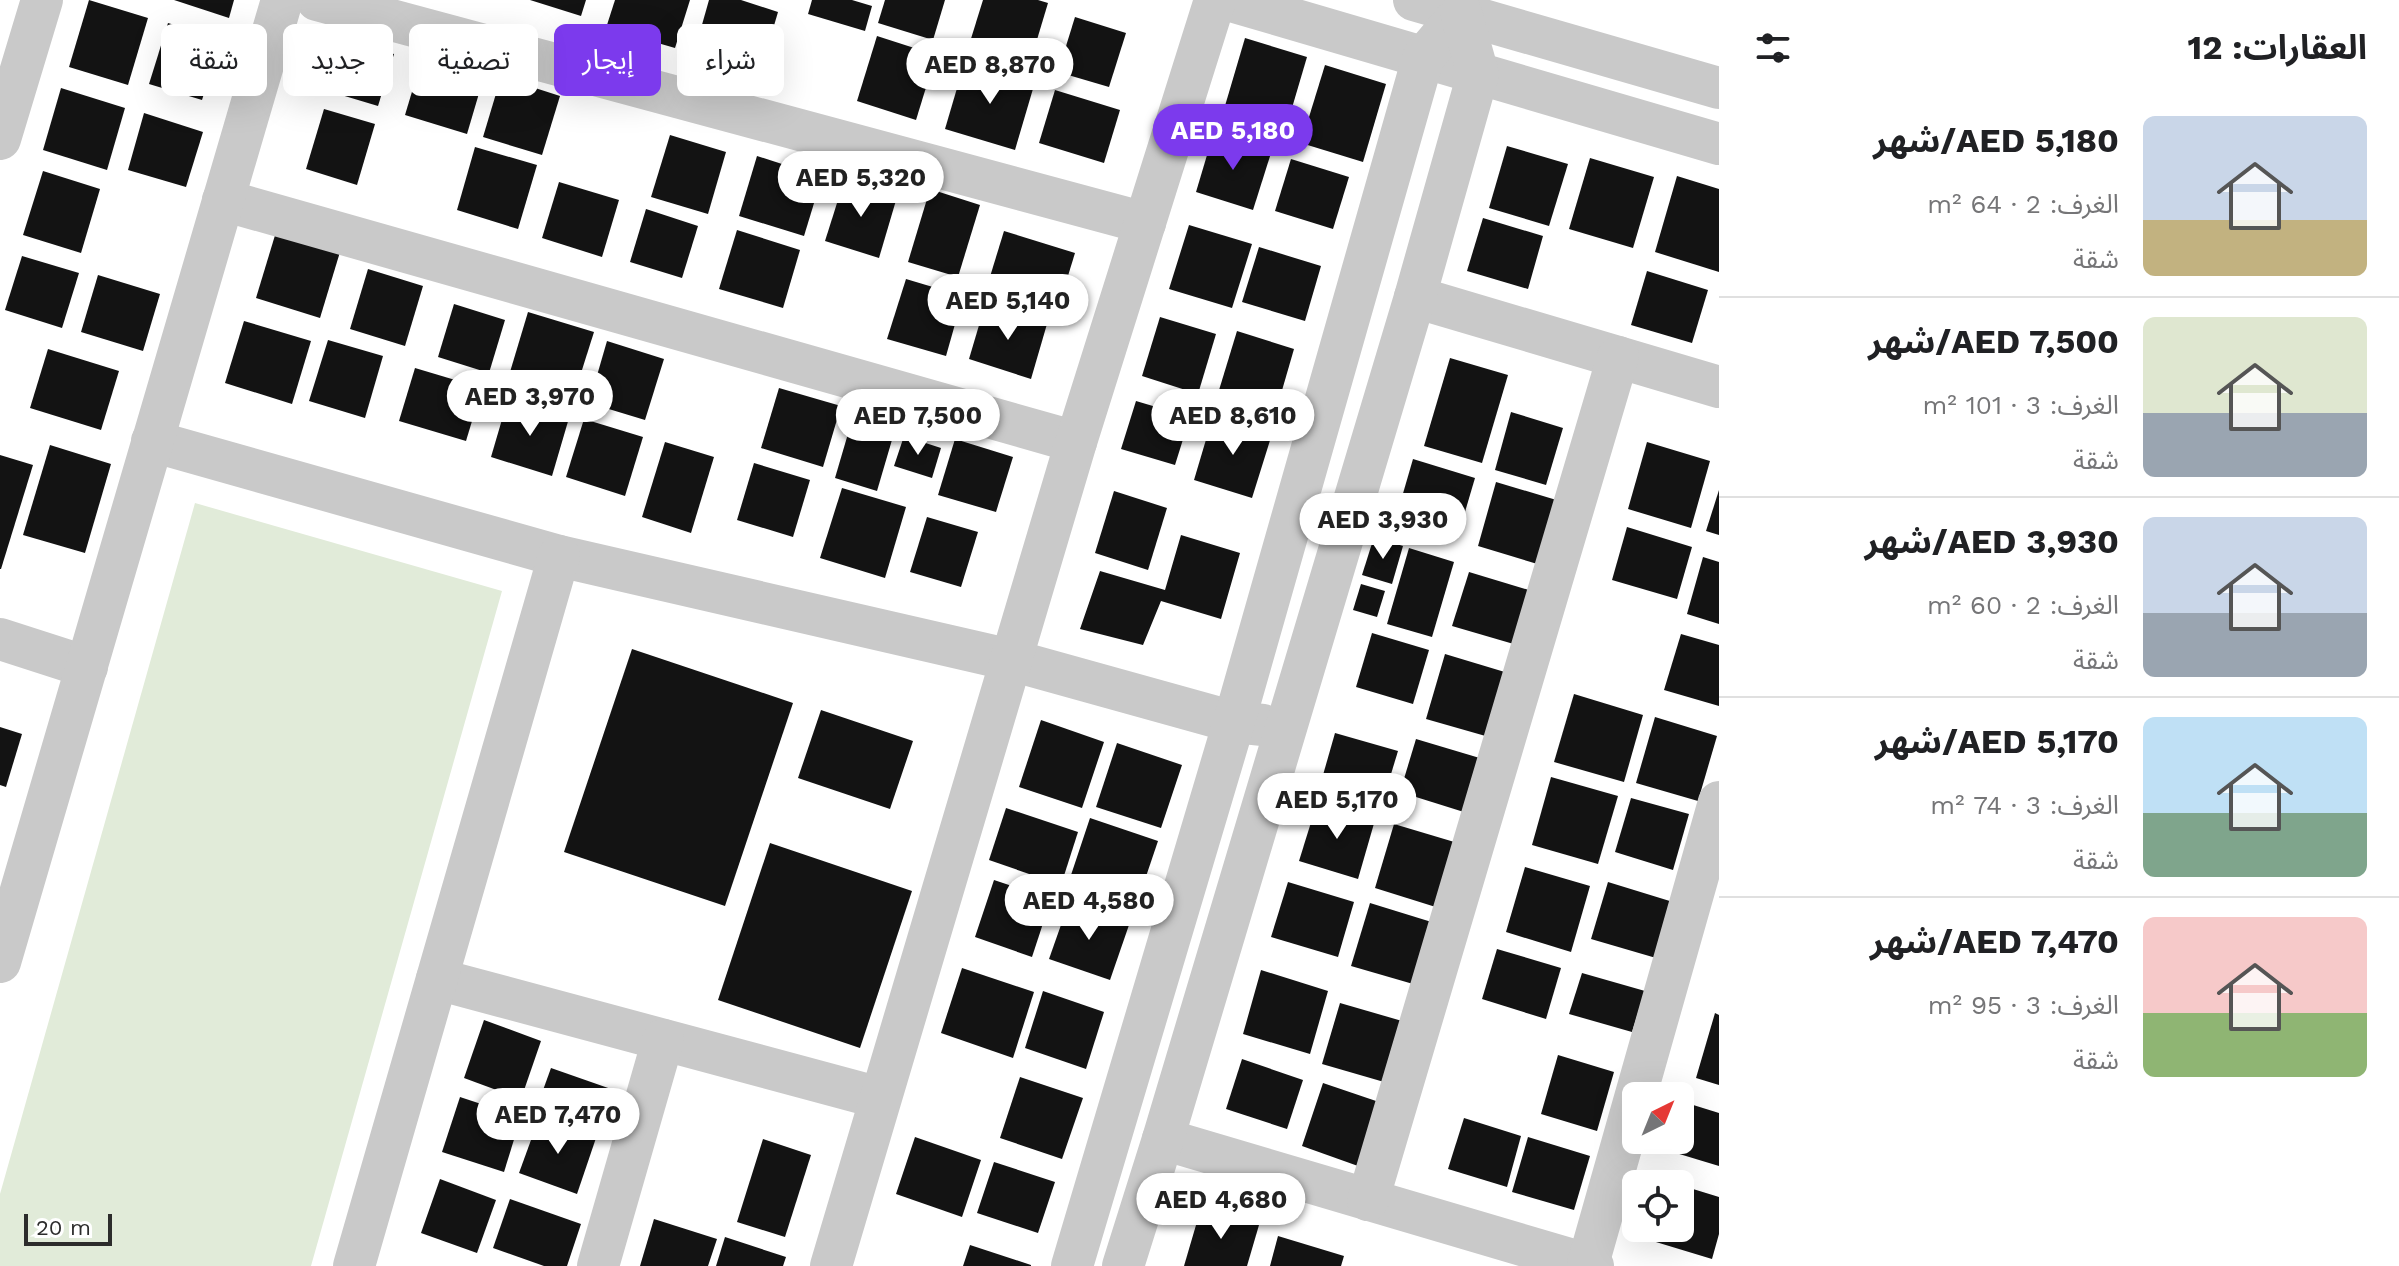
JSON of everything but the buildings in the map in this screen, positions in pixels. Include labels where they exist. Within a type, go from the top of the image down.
[{"type":"street","points":[[0,139],[42,0]]},
{"type":"street","points":[[0,962],[282,0]]},
{"type":"street","points":[[317,0],[1145,223]]},
{"type":"street","points":[[831,1266],[1076,442],[1215,0]]},
{"type":"street","points":[[1228,0],[1719,144]]},
{"type":"street","points":[[1414,0],[1719,88]]},
{"type":"street","points":[[1072,1266],[1234,722],[1423,58],[1461,13]]},
{"type":"street","points":[[1123,1266],[1415,297],[1478,74],[1461,13]]},
{"type":"street","points":[[223,200],[1076,442]]},
{"type":"street","points":[[1415,297],[1719,387]]},
{"type":"street","points":[[1368,1200],[1618,357]]},
{"type":"street","points":[[152,441],[559,556],[1011,660],[1234,722],[1286,728]]},
{"type":"street","points":[[354,1266],[559,556]]},
{"type":"street","points":[[0,639],[87,667]]},
{"type":"street","points":[[1163,1139],[1591,1265],[1719,802]]},
{"type":"street","points":[[437,979],[880,1098]]},
{"type":"street","points":[[598,1266],[663,1040]]},
{"type":"green space","points":[[195,503],[502,591],[311,1266],[0,1266],[0,1194]]}]
